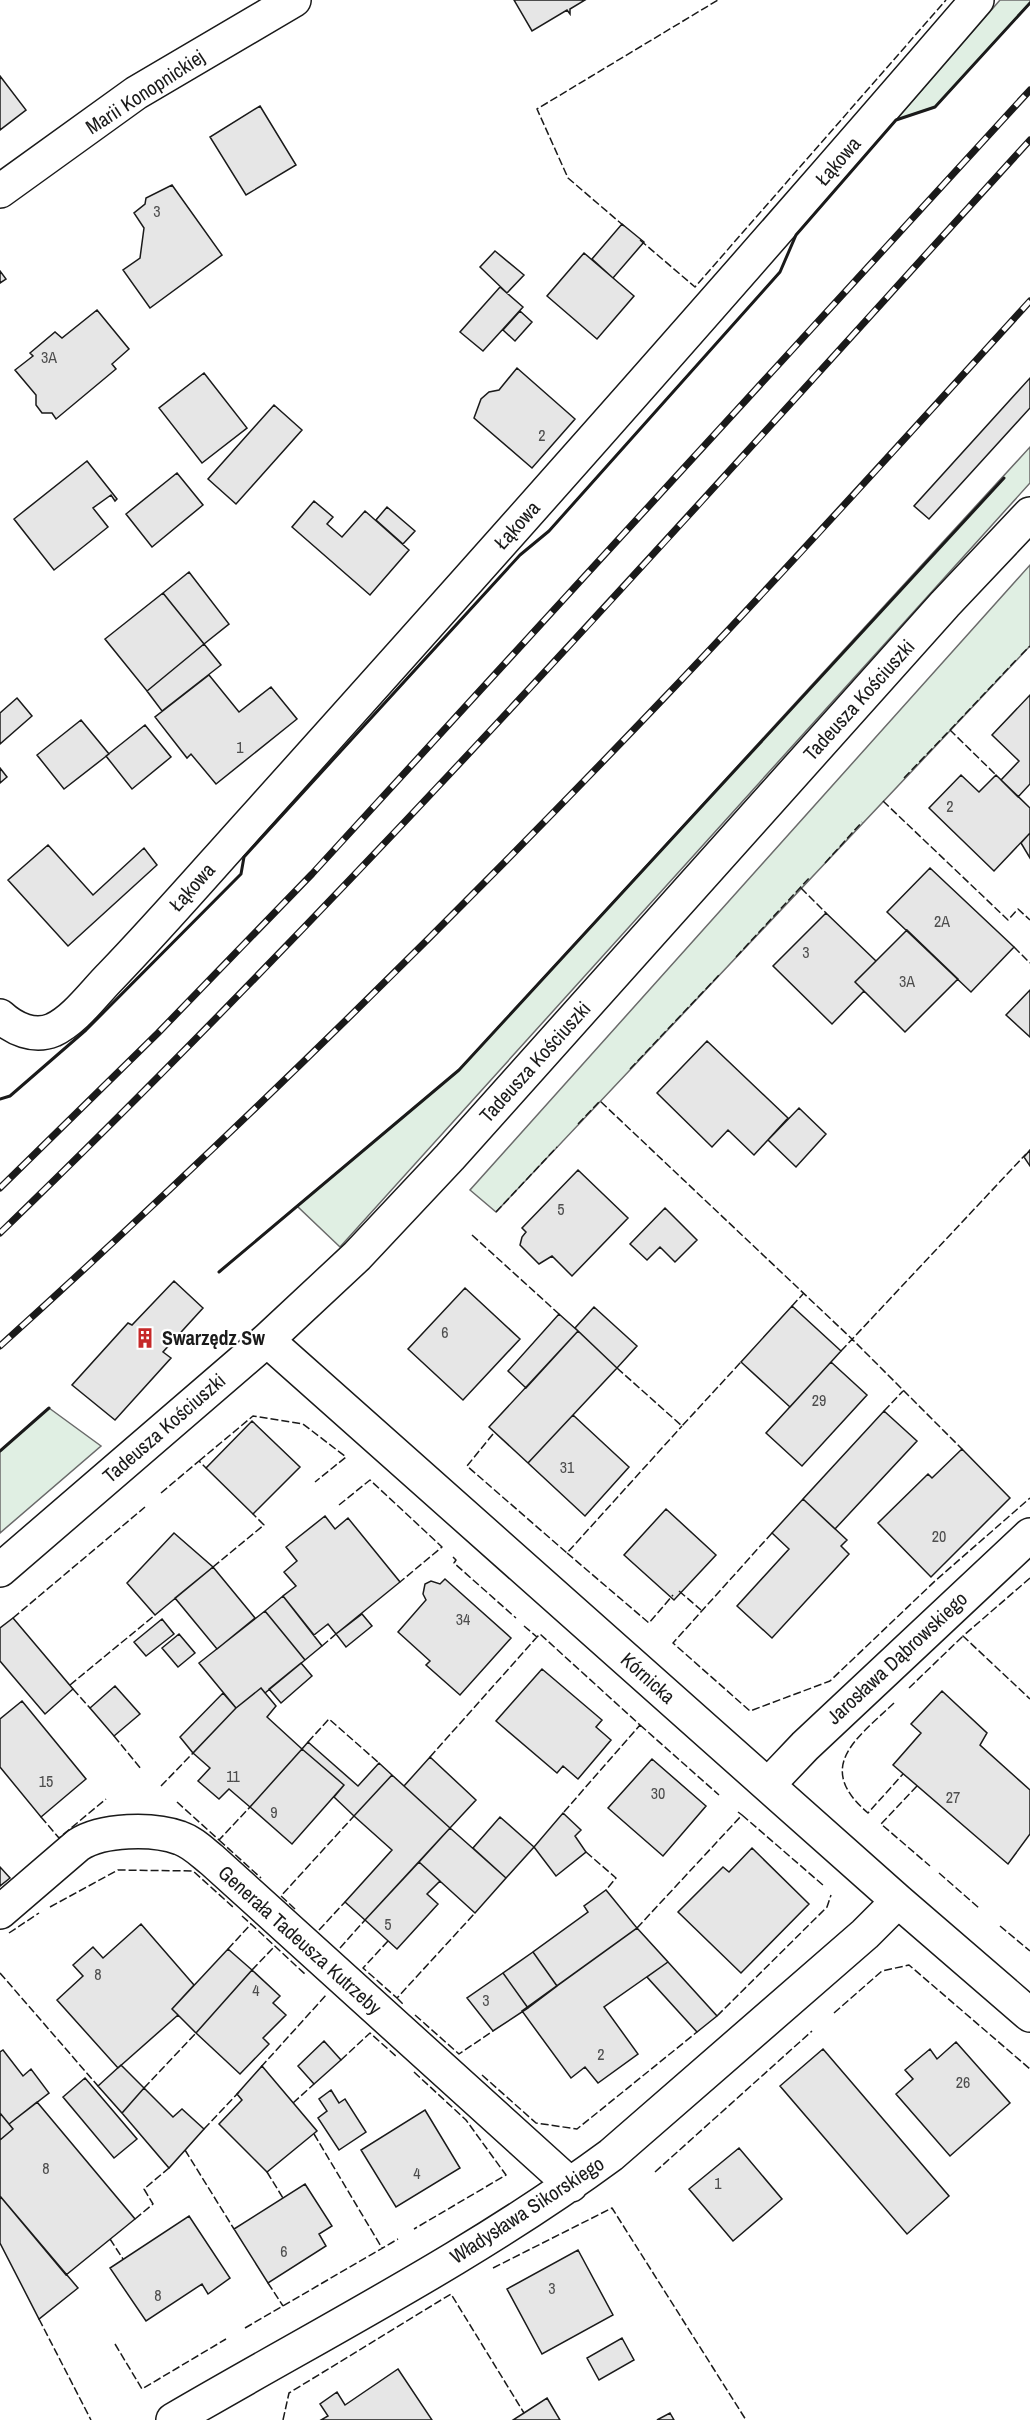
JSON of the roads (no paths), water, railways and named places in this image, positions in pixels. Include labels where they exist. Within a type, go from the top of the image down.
[{"type":"street","name":"Marii Konopnickiej","points":[[0,191],[136,93],[294,0]]},
{"type":"street","name":"Łąkowa","points":[[0,1016],[18,1029],[40,1033],[52,1031],[64,1023],[151,933],[719,298],[977,0]]},
{"type":"street","name":"Tadeusza Kościuszki","points":[[0,1570],[267,1340],[388,1224],[945,604],[1030,514]]},
{"type":"street","name":"Kórnicka","points":[[267,1340],[898,1901],[1030,2015]]},
{"type":"street","name":"Jarosława Dąbrowskiego","points":[[768,1785],[805,1746],[1030,1535]]},
{"type":"street","name":"Generała Tadeusza Kutrzeby","points":[[0,1911],[92,1837],[115,1833],[156,1834],[188,1842],[212,1860],[571,2185]]},
{"type":"street","name":"Władysława Sikorskiego","points":[[173,2420],[207,2412],[571,2185],[638,2132],[865,1934],[898,1901]]},
{"type":"railway","points":[[0,1188],[158,1033],[312,874],[1030,90]]},
{"type":"railway","points":[[0,1233],[134,1101],[395,832],[651,557],[1030,140]]},
{"type":"railway","points":[[0,1346],[255,1108],[503,864],[757,599],[1030,301]]},
{"type":"place","name":"Swarzędz Sw","points":[[145,1338]]}]
